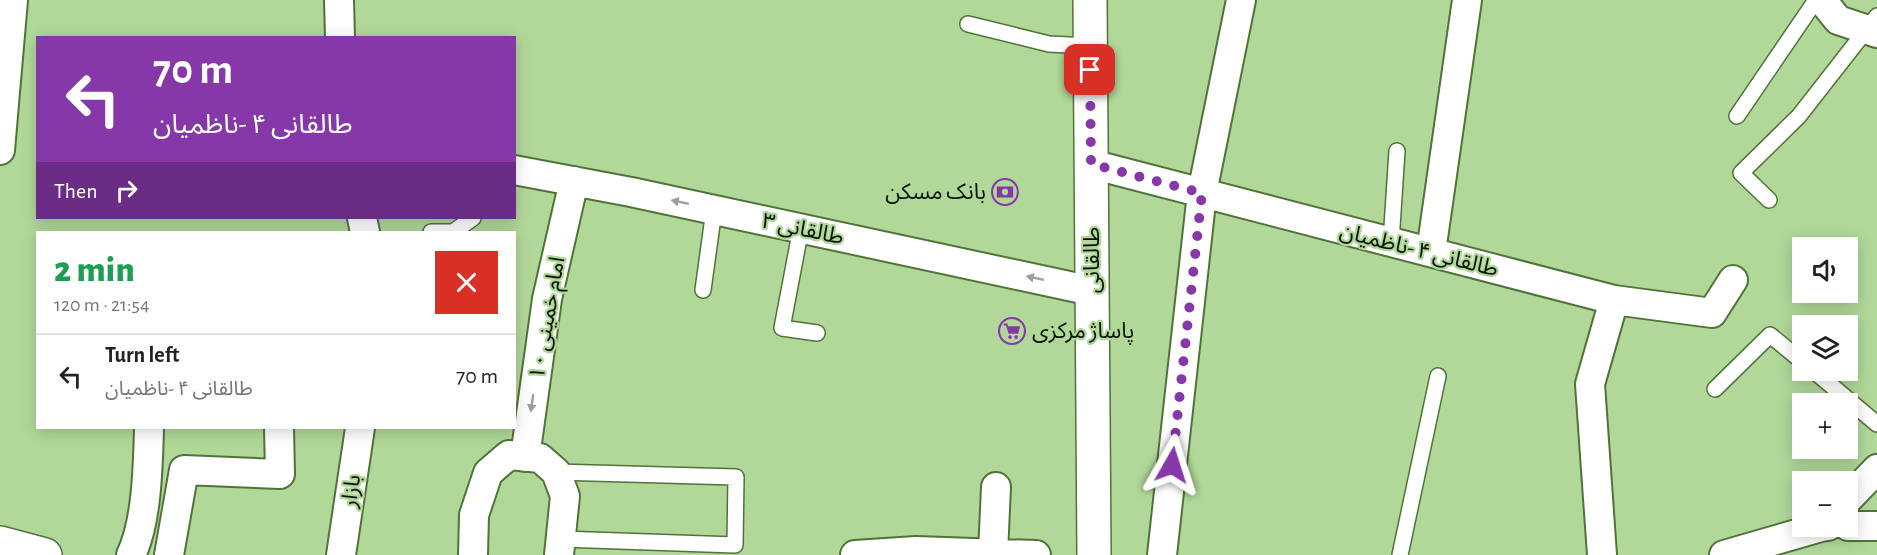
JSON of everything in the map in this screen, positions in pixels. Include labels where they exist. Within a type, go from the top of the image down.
[{"type":"main road","name":"طالقانی","points":[[1090,0],[1094,555]]},
{"type":"main road","points":[[0,543],[45,555]]},
{"type":"street","points":[[0,150],[13,0]]},
{"type":"street","points":[[339,0],[340,36]]},
{"type":"street","points":[[1162,555],[1202,193],[1241,0]]},
{"type":"street","points":[[1431,252],[1467,0]]},
{"type":"street","points":[[1822,0],[1838,20],[1873,26]]},
{"type":"street","name":"طالقانی ۴ -ناظمیان","points":[[1091,164],[1614,300],[1712,313],[1733,280]]},
{"type":"street","name":"طالقانی ۳","points":[[516,170],[801,228],[1092,291]]},
{"type":"street","name":"امام خمینی ۱۰","points":[[525,457],[547,299],[574,181]]},
{"type":"street","points":[[1602,555],[1590,384],[1614,300]]},
{"type":"street","points":[[131,555],[140,529],[148,466],[149,429]]},
{"type":"street","points":[[169,555],[184,471],[280,474],[279,429]]},
{"type":"street","name":"بازار","points":[[341,555],[360,429]]},
{"type":"street","points":[[473,555],[474,515],[488,472],[509,455],[540,458],[556,472],[565,496],[560,547]]},
{"type":"street","points":[[1858,489],[1877,469]]},
{"type":"street","points":[[993,553],[996,487]]},
{"type":"street","points":[[1858,526],[1877,526]]},
{"type":"street","points":[[1724,555],[1759,550],[1794,537]]},
{"type":"street","points":[[855,555],[916,551],[1036,555]]},
{"type":"lane","points":[[1737,116],[1816,0]]},
{"type":"lane","points":[[968,24],[1049,44],[1090,46]]},
{"type":"lane","points":[[1770,200],[1741,173],[1799,116],[1873,26]]},
{"type":"lane","points":[[1391,242],[1397,152]]},
{"type":"lane","points":[[703,290],[714,210]]},
{"type":"lane","points":[[454,231],[472,219]]},
{"type":"lane","points":[[801,228],[782,328],[817,333]]},
{"type":"lane","points":[[1715,389],[1770,335],[1792,353]]},
{"type":"lane","points":[[1400,555],[1438,376]]},
{"type":"lane","points":[[1826,381],[1877,424]]},
{"type":"lane","points":[[556,472],[736,477],[735,544],[560,547]]},
{"type":"place","name":"بانک مسکن","points":[[1005,192]]},
{"type":"place","name":"پاساژ مرکزی","points":[[1012,331]]},
{"type":"route","points":[[1090,70],[1091,164],[1202,193],[1172,465]]}]
